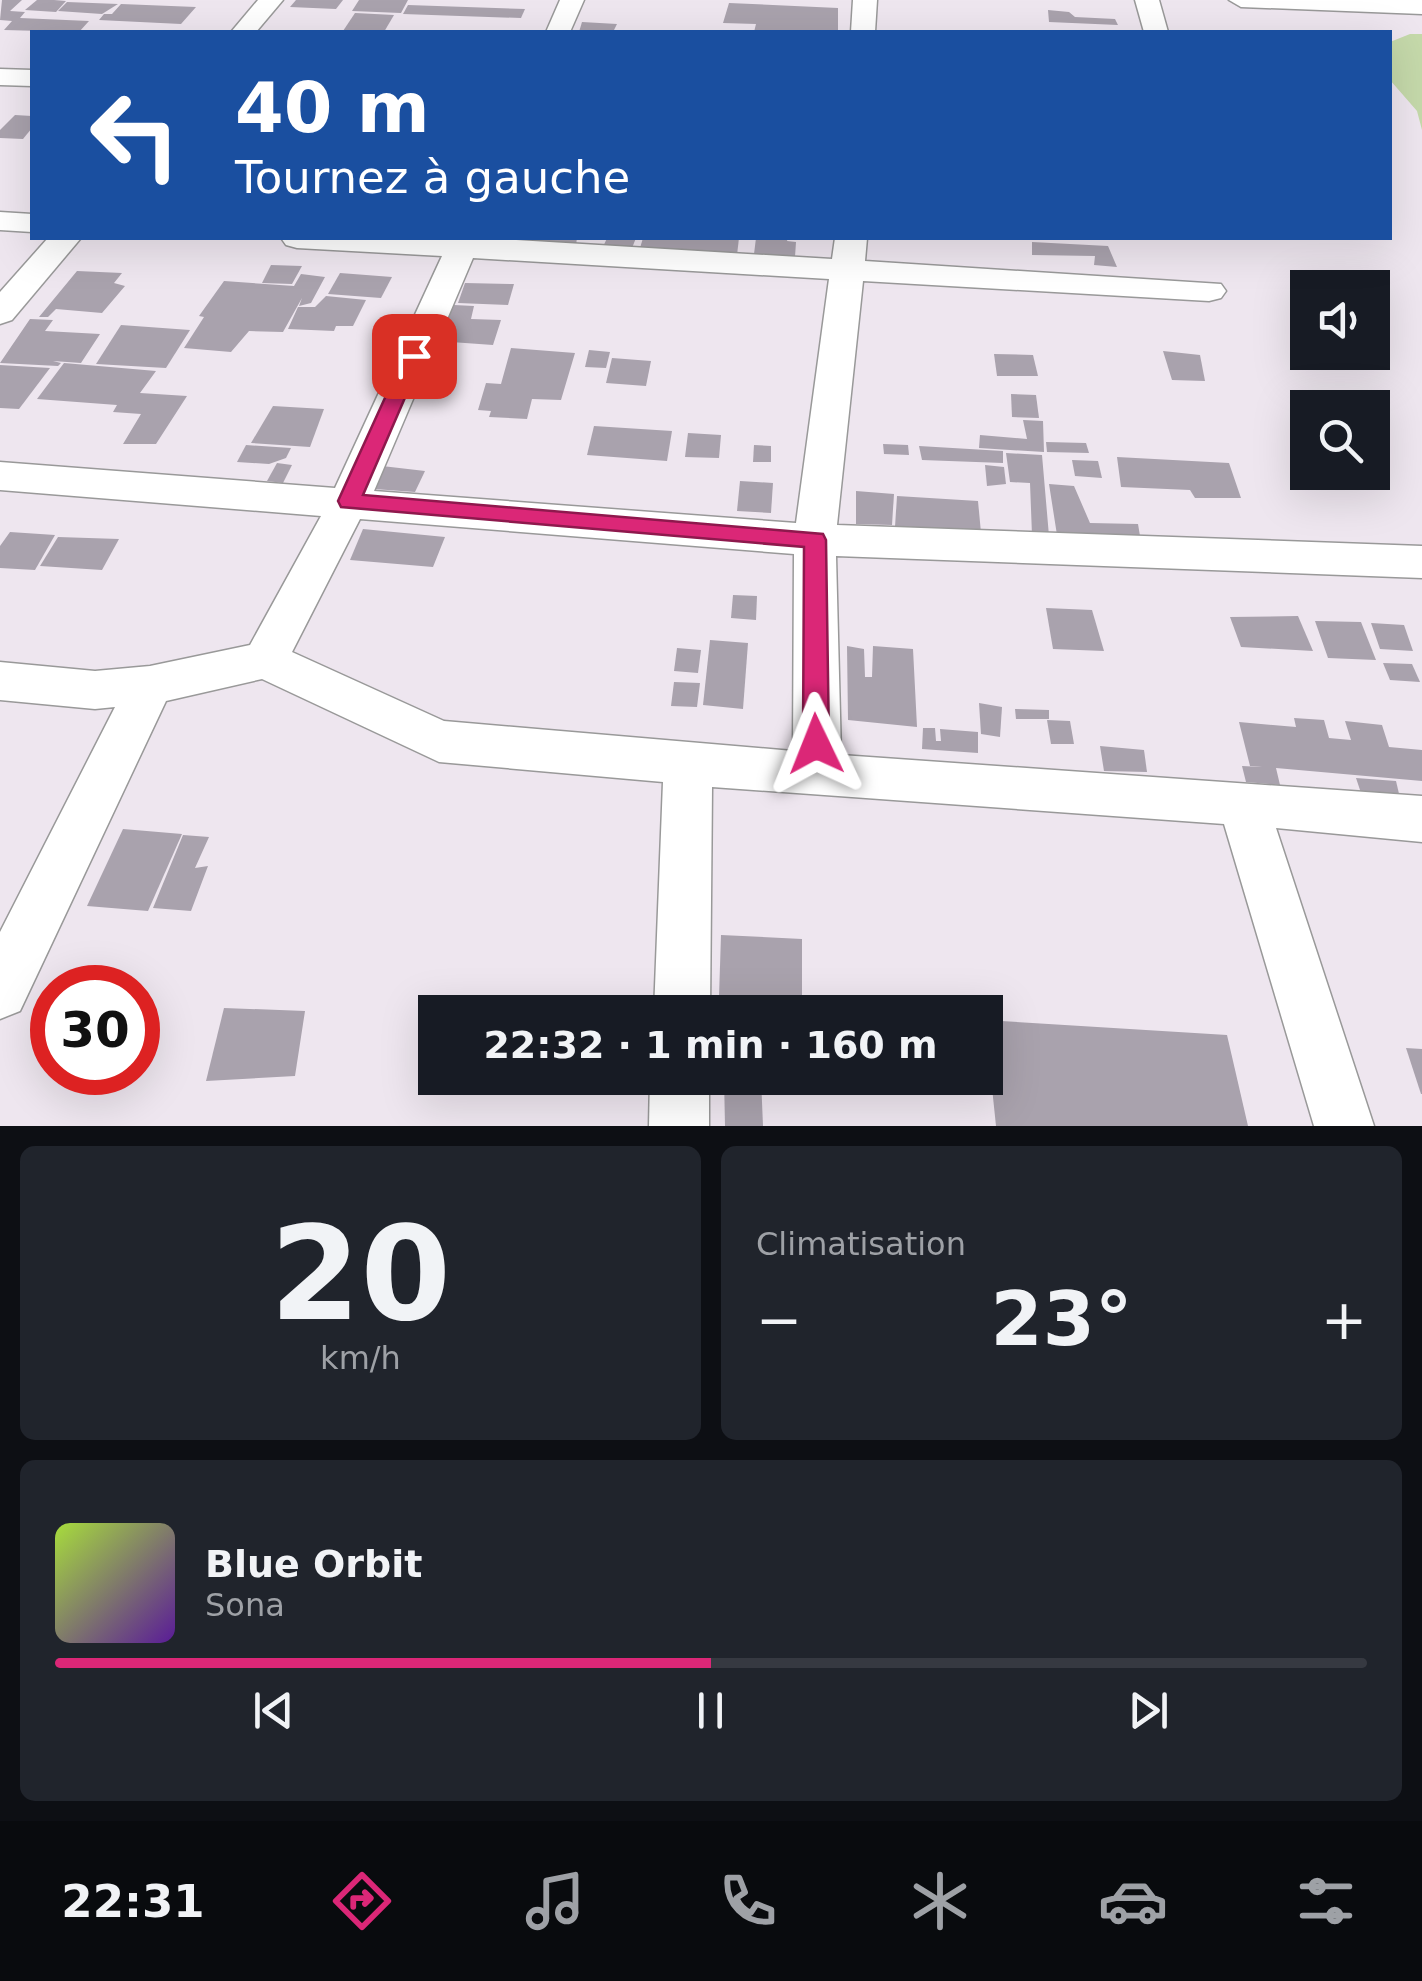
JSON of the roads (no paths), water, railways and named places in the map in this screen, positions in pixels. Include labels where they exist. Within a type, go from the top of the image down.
[{"type":"street","points":[[245,30],[271,0]]},
{"type":"street","points":[[559,30],[572,0]]},
{"type":"street","points":[[863,30],[864,0]]},
{"type":"street","points":[[1147,0],[1155,30]]},
{"type":"street","points":[[1241,0],[1422,8]]},
{"type":"street","points":[[0,76],[30,78]]},
{"type":"street","points":[[0,221],[30,223]]},
{"type":"street","points":[[0,313],[63,240]]},
{"type":"street","points":[[380,240],[850,255],[1209,291]]},
{"type":"street","points":[[265,660],[349,501],[464,242]]},
{"type":"street","points":[[817,775],[815,540],[850,255]]},
{"type":"street","points":[[0,476],[815,540],[1422,562]]},
{"type":"street","points":[[0,681],[95,690],[150,685],[265,660],[439,740],[817,775],[1422,819]]},
{"type":"street","points":[[0,992],[150,685]]},
{"type":"street","points":[[682,995],[688,762]]},
{"type":"street","points":[[1243,803],[1344,1126]]},
{"type":"street","points":[[679,1126],[680,1095]]}]
